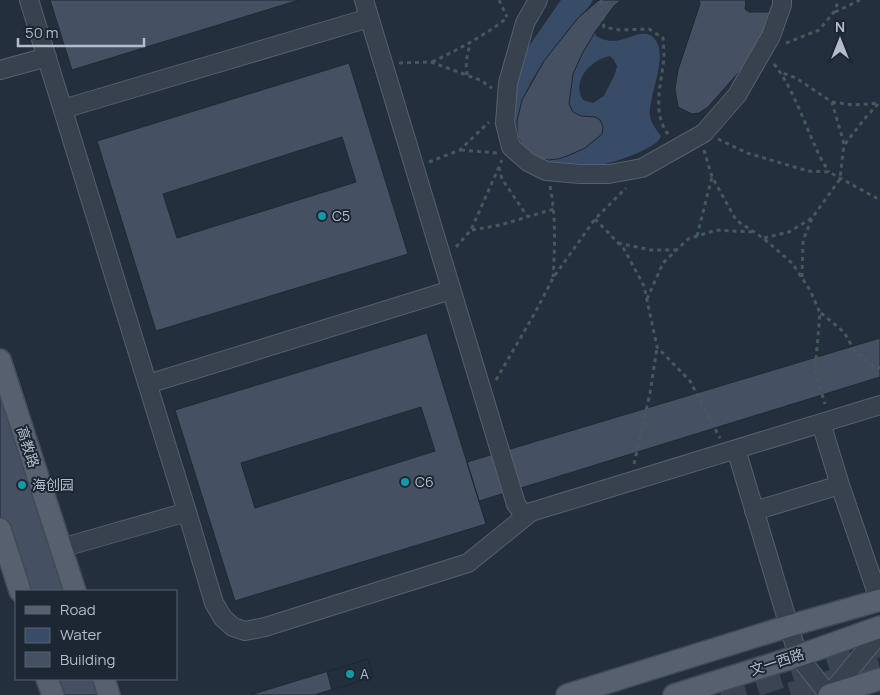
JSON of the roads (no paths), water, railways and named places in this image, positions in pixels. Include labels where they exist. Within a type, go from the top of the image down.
[{"type":"main road","name":"高教路","points":[[0,360],[75,590]]},
{"type":"main road","points":[[0,529],[20,590]]},
{"type":"main road","points":[[567,695],[788,626],[880,601]]},
{"type":"main road","name":"文一西路","points":[[674,695],[798,656],[880,627]]},
{"type":"main road","points":[[829,695],[880,679]]},
{"type":"main road","points":[[48,680],[53,695]]},
{"type":"main road","points":[[104,680],[109,695]]},
{"type":"street","points":[[30,0],[214,603],[222,618],[232,627],[246,631],[265,627],[468,563],[531,512],[880,404]]},
{"type":"street","points":[[364,0],[516,504],[525,517]]},
{"type":"street","points":[[538,0],[525,23],[508,83],[504,123],[509,150],[546,171],[580,174],[609,174],[642,168],[702,134],[737,95],[771,36],[782,6],[782,0]]},
{"type":"street","points":[[63,108],[369,18]]},
{"type":"street","points":[[0,70],[47,57]]},
{"type":"street","points":[[148,384],[451,290]]},
{"type":"street","points":[[826,421],[840,485],[880,601]]},
{"type":"street","points":[[731,450],[754,511],[798,656],[829,695],[880,633]]},
{"type":"street","points":[[754,511],[840,485]]},
{"type":"street","points":[[61,548],[187,512]]},
{"type":"water","points":[[561,0],[593,0],[554,47],[537,72],[523,100],[517,129],[513,121],[516,77],[527,49]]},
{"type":"water","points":[[595,32],[596,36],[609,41],[642,34],[652,36],[659,49],[660,58],[650,108],[653,124],[661,136],[657,142],[633,155],[593,166],[562,165],[540,159],[557,159],[574,154],[602,134],[581,116],[573,112],[569,104],[573,74]],"holes":[[[610,56],[617,66],[615,74],[604,96],[593,103],[583,100],[579,86],[585,72],[596,61],[603,58]]]},
{"type":"tunnel","points":[[721,695],[880,644]]},
{"type":"tunnel","points":[[791,695],[880,668]]},
{"type":"place","name":"C5","points":[[322,216]]},
{"type":"place","name":"C6","points":[[405,482]]},
{"type":"place","name":"海创园","points":[[22,485]]},
{"type":"place","name":"A","points":[[350,674]]}]
